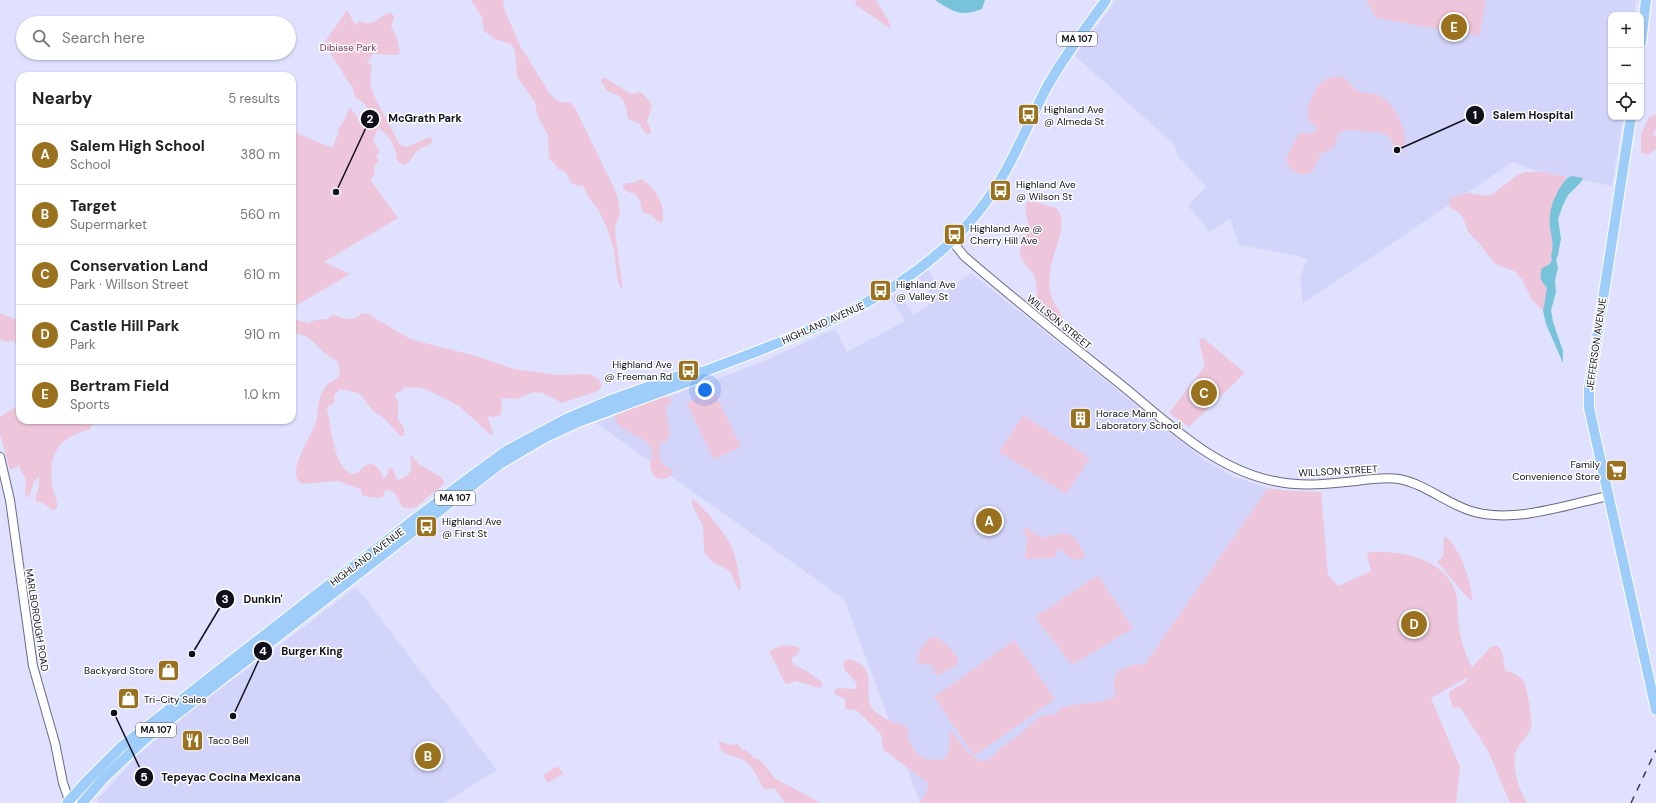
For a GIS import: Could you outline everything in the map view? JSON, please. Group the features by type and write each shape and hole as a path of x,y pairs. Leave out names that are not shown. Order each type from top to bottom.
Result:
{"main road":[{"name":"HIGHLAND AVENUE","path":"82,803 135,748 156,730 500,464 560,430 612,408 695,379 703,372 807,332 861,306 897,285 931,259 952,241 971,221 991,194 1007,168 1054,74 1106,0"},
{"path":"1644,18 1646,0"},
{"name":"JEFFERSON AVENUE","path":"1630,120 1589,388 1589,408 1656,710"},
{"name":"HIGHLAND AVENUE","path":"71,802 101,767 138,734 457,487 506,451 552,426 586,410 693,371 703,372"},
{"path":"92,792 93,803"}],"street":[{"name":"WILLSON STREET","path":"952,241 964,256 974,265 1176,430 1213,457 1248,474 1276,482 1296,484 1386,479 1400,480 1420,486 1470,511 1492,514 1531,513 1608,496"},
{"name":"MARLBOROUGH ROAD","path":"0,457 10,500 34,666 55,743 63,783 71,802"}],"shaded area":[{"path":"935,0 985,0 982,9 962,13 947,8"},
{"path":"1116,0 1366,0 1376,18 1478,35 1486,0 1636,0 1634,12 1608,12 1608,120 1623,120 1612,186 1537,171 1513,162 1303,303 1300,278 1307,259 1294,255 1239,245 1230,218 1210,232 1188,206 1206,187 1178,156 1174,144 1075,56"},
{"path":"1572,176 1583,178 1582,181 1568,195 1558,219 1561,239 1556,260 1558,268 1555,280 1556,292 1551,310 1553,322 1563,351 1563,363 1546,324 1543,311 1547,288 1542,281 1541,274 1542,268 1550,264 1552,259 1550,217 1552,206 1561,186"},
{"path":"928,270 945,292 971,273 1203,459 1232,476 1268,488 1116,706 938,803 920,803 844,599 596,423 758,364 835,329 847,352 905,321 890,297 897,292 914,315 936,300 918,278"},
{"path":"356,587 497,770 444,803 99,803 98,799 137,756 195,707"}],"green space":[{"path":"471,0 503,0 504,8 519,44 550,94 557,101 571,103 575,108 618,199 620,213 615,231 623,291 618,283 614,250 607,228 599,211 582,185 578,186 571,183 566,172 559,170 549,159 548,135 537,115 535,102 517,77 515,51 511,44 495,39 484,31 482,17"},
{"path":"855,0 876,0 888,20 891,29 856,5"},
{"path":"1366,0 1486,0 1479,36 1376,18"},
{"name":"Dibiase Park","path":"347,10 356,26 359,21 369,23 383,15 392,13 394,17 391,26 397,38 400,54 373,54 367,63 372,66 370,81 372,92 400,145 406,147 430,137 433,141 419,149 408,163 403,165 397,161 392,142 384,132 378,128 373,141 380,152 376,156 379,161 374,166 375,172 371,181 398,218 324,262 350,274 296,306 296,133 332,148 339,132 338,129 350,107 365,129 369,125 369,112 367,108 363,102 355,97 352,85 351,86 324,43"},
{"path":"1338,76 1346,79 1358,91 1379,95 1387,101 1401,122 1404,130 1405,145 1402,151 1399,151 1395,148 1390,138 1385,134 1367,131 1344,131 1339,133 1334,147 1321,154 1315,167 1310,173 1301,175 1291,169 1286,158 1299,133 1312,133 1317,130 1310,121 1308,115 1308,109 1315,90 1328,78"},
{"path":"603,78 632,94 640,92 647,98 652,105 647,122 651,130 650,134 645,133 638,123 628,119 623,100 619,96 605,90 605,86 601,83"},
{"path":"1656,114 1656,129 1653,134 1656,137 1656,149 1648,155 1641,153 1641,134 1649,117"},
{"path":"1526,172 1542,172 1567,177 1563,185 1550,227 1553,238 1552,259 1550,264 1542,268 1543,283 1547,288 1543,311 1532,300 1523,281 1516,272 1495,264 1479,243 1468,232 1463,217 1457,211 1450,208 1449,204 1450,198 1469,193 1485,196 1493,194 1517,175"},
{"path":"641,179 651,187 661,203 663,209 663,221 661,223 651,215 643,213 637,196 634,193 630,193 623,189 623,184 636,182"},
{"path":"1027,202 1034,202 1056,208 1060,214 1062,222 1061,230 1051,265 1049,283 1053,301 1063,319 1062,326 1046,314 1043,309 1038,300 1034,277 1023,262 1020,253 1028,229 1025,209"},
{"path":"0,313 16,319 16,345 14,340 6,342 0,339"},
{"path":"362,313 368,314 413,340 476,356 514,369 558,375 589,374 599,379 602,386 598,391 562,403 543,393 534,392 517,399 503,398 501,400 502,408 500,416 487,416 493,433 491,435 459,406 428,390 405,387 395,395 398,401 398,419 404,428 404,436 400,436 385,419 373,411 359,393 341,389 334,395 335,403 328,406 327,409 338,457 342,466 348,472 355,474 366,465 373,464 378,468 383,478 386,477 389,468 393,469 397,480 409,474 411,468 411,455 420,465 441,477 444,481 443,485 416,507 410,509 402,507 396,495 390,490 385,490 383,497 378,498 363,496 360,489 338,481 302,484 297,479 297,464 314,428 320,397 326,386 340,375 338,361 331,358 305,336 296,334 296,320 309,323 315,320 328,319 333,315 346,319 356,318"},
{"path":"1202,337 1245,373 1189,427 1169,413 1205,366 1199,341"},
{"path":"712,390 714,391 740,445 740,447 715,459 713,458 687,404 688,402"},
{"path":"665,396 670,397 672,401 666,407 670,436 666,441 661,443 659,456 664,465 673,472 668,477 660,479 657,478 651,471 650,465 652,452 649,445 644,440 622,428 615,420 615,414"},
{"path":"16,407 16,424 94,424 91,426 91,429 69,438 61,444 56,451 51,470 57,504 57,508 54,510 50,509 42,502 36,502 39,483 38,477 27,498 25,493 26,481 20,465 10,470 0,434 0,417"},
{"path":"1023,415 1090,458 1066,494 999,452"},
{"path":"1268,488 1290,491 1321,492 1328,575 1338,586 1371,571 1367,557 1369,552 1396,553 1410,556 1435,566 1445,574 1453,585 1457,598 1459,623 1464,650 1472,667 1492,646 1498,646 1501,650 1506,671 1514,673 1524,682 1528,697 1531,727 1516,752 1515,769 1517,781 1527,803 1510,803 1488,751 1460,707 1453,708 1449,695 1450,691 1466,682 1468,677 1431,698 1460,767 1456,803 919,803 927,791 928,783 885,751 880,733 856,710 845,709 845,699 835,694 834,691 837,688 855,689 857,687 854,680 844,668 844,664 845,660 857,662 864,666 867,672 869,678 869,697 873,709 884,718 906,726 908,737 915,751 921,757 929,760 940,760 946,757 949,751 950,729 967,752 978,760 984,761 989,759 1041,716 1056,714 1060,708 1099,702 1115,697 1114,681 1117,671 1133,665 1145,664"},
{"path":"692,499 703,508 715,522 733,549 741,585 740,590 738,589 730,571 711,561 704,552 703,527 692,504"},
{"path":"1027,527 1042,538 1064,533 1073,536 1085,556 1076,560 1070,558 1059,549 1056,552 1056,557 1054,558 1025,559 1027,538 1023,532"},
{"path":"1445,537 1448,538 1462,560 1468,576 1473,602 1463,593 1438,563 1444,553 1443,543"},
{"path":"1098,575 1133,628 1072,665 1035,617"},
{"path":"932,637 936,637 947,644 958,658 956,666 944,671 941,675 935,674 932,665 917,663 921,648"},
{"path":"1014,640 1055,699 974,756 934,697"},
{"path":"783,645 800,648 799,653 792,658 792,662 794,665 807,671 823,683 820,688 796,681 788,684 785,683 769,651"},
{"path":"719,741 729,745 738,744 741,749 746,750 754,758 760,760 776,779 821,803 785,803 773,788 764,789 754,771 746,762 725,753 720,746"},
{"path":"558,766 563,774 547,783 543,775"}],"railway":[{"path":"1631,803 1656,750"}],"place":[{"name":"Bertram Field","path":"1454,27"},
{"name":"Highland Ave @ Almeda St","path":"1029,115"},
{"name":"Salem Hospital","path":"1397,150"},
{"name":"Highland Ave @ Wilson St","path":"1000,190"},
{"name":"McGrath Park","path":"336,192"},
{"name":"Highland Ave @ Cherry Hill Ave","path":"954,234"},
{"name":"Highland Ave @ Valley St","path":"881,290"},
{"name":"Highland Ave @ Freeman Rd","path":"688,370"},
{"name":"Conservation Land","path":"1204,393"},
{"name":"Horace Mann Laboratory School","path":"1080,419"},
{"name":"Family Convenience Store","path":"1616,470"},
{"name":"Salem High School","path":"989,521"},
{"name":"Highland Ave @ First St","path":"427,527"},
{"name":"Castle Hill Park","path":"1414,624"},
{"name":"Dunkin'","path":"192,654"},
{"name":"Backyard Store","path":"169,670"},
{"name":"Tri-City Sales","path":"129,699"},
{"name":"Tepeyac Cocina Mexicana","path":"114,713"},
{"name":"Burger King","path":"233,716"},
{"name":"Taco Bell","path":"192,740"},
{"name":"Target","path":"428,756"}]}
